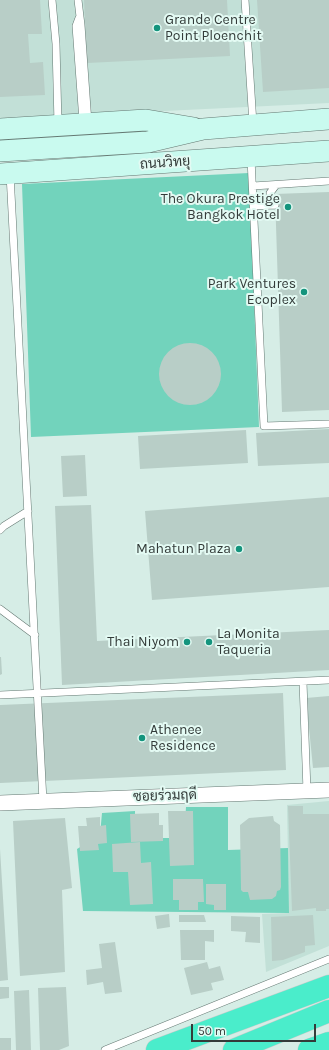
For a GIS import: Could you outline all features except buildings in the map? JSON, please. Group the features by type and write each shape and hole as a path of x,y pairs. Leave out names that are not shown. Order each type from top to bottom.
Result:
{"highway":[{"path":"157,1050 329,986"},
{"path":"234,1050 329,1011"},
{"path":"309,1050 329,1043"}],"main road":[{"name":"ถนนวิทยุ","path":"0,151 148,142 202,129 329,118"},
{"name":"ถนนวิทยุ","path":"0,129 146,120 202,129"},
{"name":"ถนนวิทยุ","path":"5,173 329,151"}],"street":[{"name":"ซอยร่วมฤดี","path":"0,803 329,790"}],"lane":[{"path":"52,0 56,44 58,125"},
{"path":"78,0 79,18 76,26 85,123"},
{"path":"244,0 253,125"},
{"path":"251,157 264,426 329,424"},
{"path":"5,173 28,511 43,801"},
{"path":"253,186 329,181"},
{"path":"254,206 275,205 271,199 270,192 276,185"},
{"path":"0,530 28,511"},
{"path":"0,609 35,635"},
{"path":"0,695 329,680"},
{"path":"303,682 307,791"},
{"path":"105,1050 329,959"}],"shaded area":[{"path":"0,0 329,0 329,103 0,119"},
{"path":"329,801 329,946 266,972 262,914 289,913 287,805"}],"green space":[{"path":"249,173 259,427 31,437 22,184"},
{"path":"186,807 228,807 228,850 288,848 289,913 83,911 77,849 100,835 102,813 135,811 135,838 184,838"}],"place":[{"name":"Grande Centre Point Ploenchit","path":"157,28"},
{"name":"The Okura Prestige Bangkok Hotel","path":"288,207"},
{"name":"Park Ventures Ecoplex","path":"304,292"},
{"name":"Mahatun Plaza","path":"239,549"},
{"name":"Thai Niyom","path":"187,642"},
{"name":"La Monita Taqueria","path":"209,642"},
{"name":"Athenee Residence","path":"142,738"}]}
